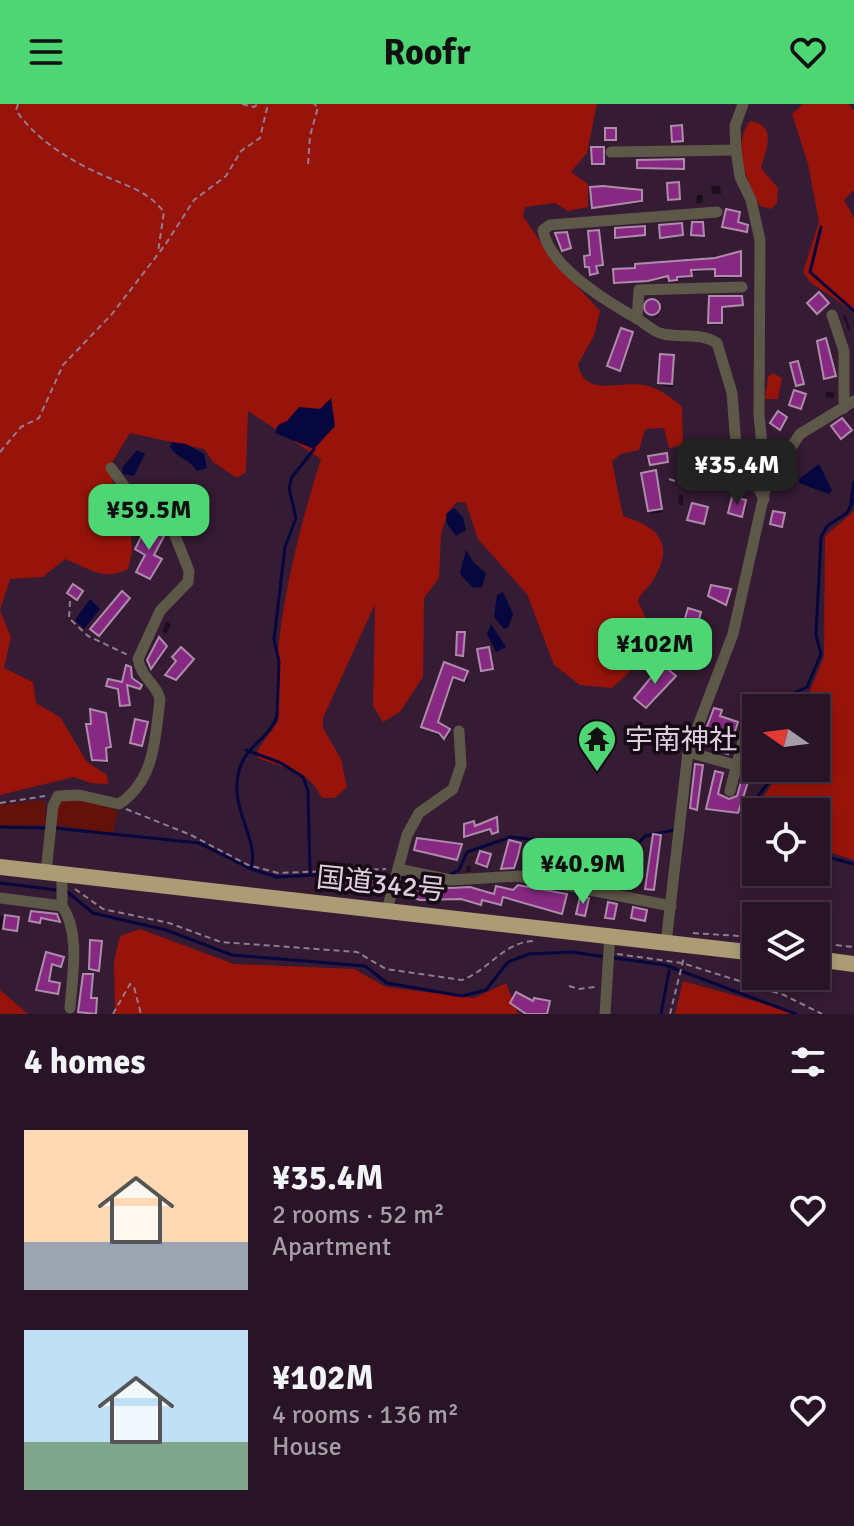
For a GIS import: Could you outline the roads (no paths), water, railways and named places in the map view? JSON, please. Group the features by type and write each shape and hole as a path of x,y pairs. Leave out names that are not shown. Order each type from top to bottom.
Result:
{"highway":[{"name":"国道342号","path":"0,867 610,934 666,943 689,939 742,950"},
{"path":"830,961 854,964"}],"street":[{"path":"666,943 688,752 733,634 764,499 759,415 760,240 751,200 740,177 736,150 735,126 743,104"},
{"path":"611,152 736,150"},
{"path":"717,212 627,216 545,227 544,236 574,275 637,319 663,334 707,337 717,343 732,393 736,445 761,487"},
{"path":"637,319 639,290 742,287"},
{"path":"761,487 800,434 849,404 844,351 832,315"},
{"path":"70,1008 73,940 56,874 53,806 58,796 79,795 119,804 143,783 150,765 160,699 158,690 145,679 138,659 160,611 188,582 189,571 174,533 135,501 111,468"},
{"path":"387,910 407,835 419,813 453,789 461,765 459,731"},
{"path":"730,791 742,745"},
{"path":"688,752 742,766"},
{"path":"398,869 451,880 519,876 671,906"},
{"path":"0,898 62,906"},
{"path":"605,1014 610,934"}],"waterway":[{"path":"821,227 810,272 854,311"},
{"path":"251,869 252,849 239,807 237,784 248,752 267,733 277,716 279,661 274,640 285,547 296,518 289,488 292,477 314,449"},
{"path":"851,502 854,482"},
{"path":"792,694 807,687 821,654 816,635 821,537 827,526 847,513 854,500"},
{"path":"246,750 281,763 303,777 308,791 310,873"},
{"path":"756,798 769,782"},
{"path":"0,827 47,828"},
{"path":"54,828 199,843 251,869 277,877 352,873 437,881"},
{"path":"447,876 459,870 467,852 511,837 622,850 634,848 645,836 674,830"},
{"path":"830,858 854,864"},
{"path":"0,883 57,890"},
{"path":"65,890 93,913 166,930 232,955 365,966 387,983 462,996 486,990 508,962 529,954 571,952 665,965 796,1014"},
{"path":"661,1014 669,971"}],"place":[{"name":"宇南神社","path":"597,773"}]}
